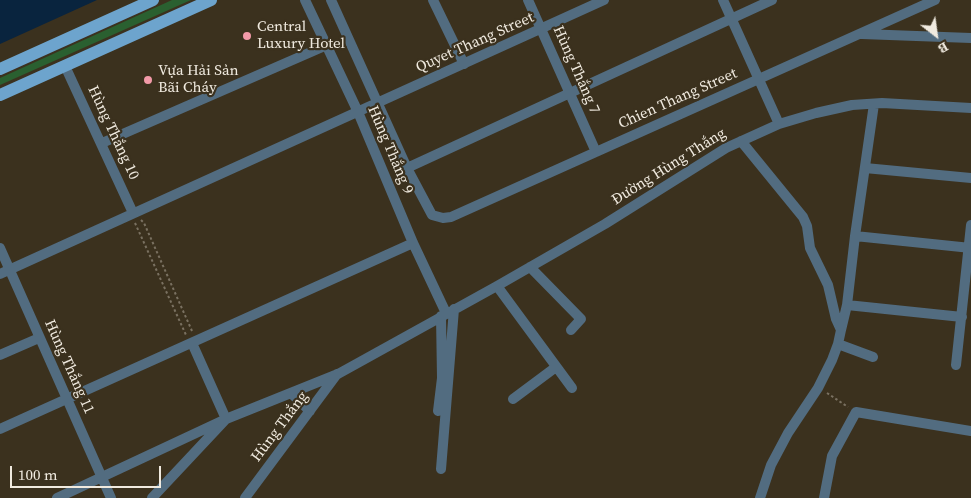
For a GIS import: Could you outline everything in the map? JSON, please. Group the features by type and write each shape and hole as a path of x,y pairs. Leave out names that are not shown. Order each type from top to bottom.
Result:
{"main road":[{"path":"0,69 153,0"},
{"path":"0,95 212,0"}],"street":[{"name":"Hùng Thắng 9","path":"305,0 358,112 413,243 447,313"},
{"path":"331,0 407,168 772,0"},
{"path":"433,0 464,64"},
{"name":"Hùng Thắng 7","path":"528,0 596,152"},
{"name":"Quyet Thang Street","path":"5,271 604,0"},
{"path":"723,0 779,124"},
{"name":"Chien Thang Street","path":"407,168 432,215 443,218 451,217 936,0"},
{"path":"860,34 971,38"},
{"path":"102,143 327,45"},
{"name":"Hùng Thắng 10","path":"65,66 133,213"},
{"path":"760,498 771,466 788,433 818,388 838,344 848,305 855,236 874,104"},
{"path":"741,141 779,124 816,112 852,105 874,104 971,108"},
{"name":"Đường Hùng Thắng","path":"57,498 226,419 338,374 605,224 726,148 741,141 803,217 807,226 809,245 828,285 836,320 841,330"},
{"path":"865,168 971,178"},
{"path":"956,365 971,225"},
{"path":"855,236 969,248"},
{"path":"0,429 413,243"},
{"name":"Hùng Thắng 11","path":"0,248 5,271 39,338 110,498"},
{"path":"530,267 581,319 571,330"},
{"path":"497,286 572,388"},
{"path":"848,305 962,317"},
{"path":"438,411 447,313"},
{"path":"441,468 447,313"},
{"path":"0,355 39,338"},
{"path":"152,498 226,419 192,343"},
{"path":"838,344 873,357"},
{"path":"513,399 556,367"},
{"name":"Hùng Thắng","path":"245,498 338,374"},
{"path":"291,393 310,411"},
{"path":"824,498 832,456 856,412 971,431"}],"path":[{"path":"133,213 136,227 183,332 192,343"},
{"path":"133,213 144,223 192,328 192,343"},
{"path":"818,388 856,412"}],"green space":[{"path":"172,0 191,0 0,85 0,78"}],"water":[{"path":"0,0 97,0 0,44"}],"place":[{"name":"Central Luxury Hotel","path":"247,36"},
{"name":"Vựa Hải Sản Bãi Cháy","path":"148,80"}]}
